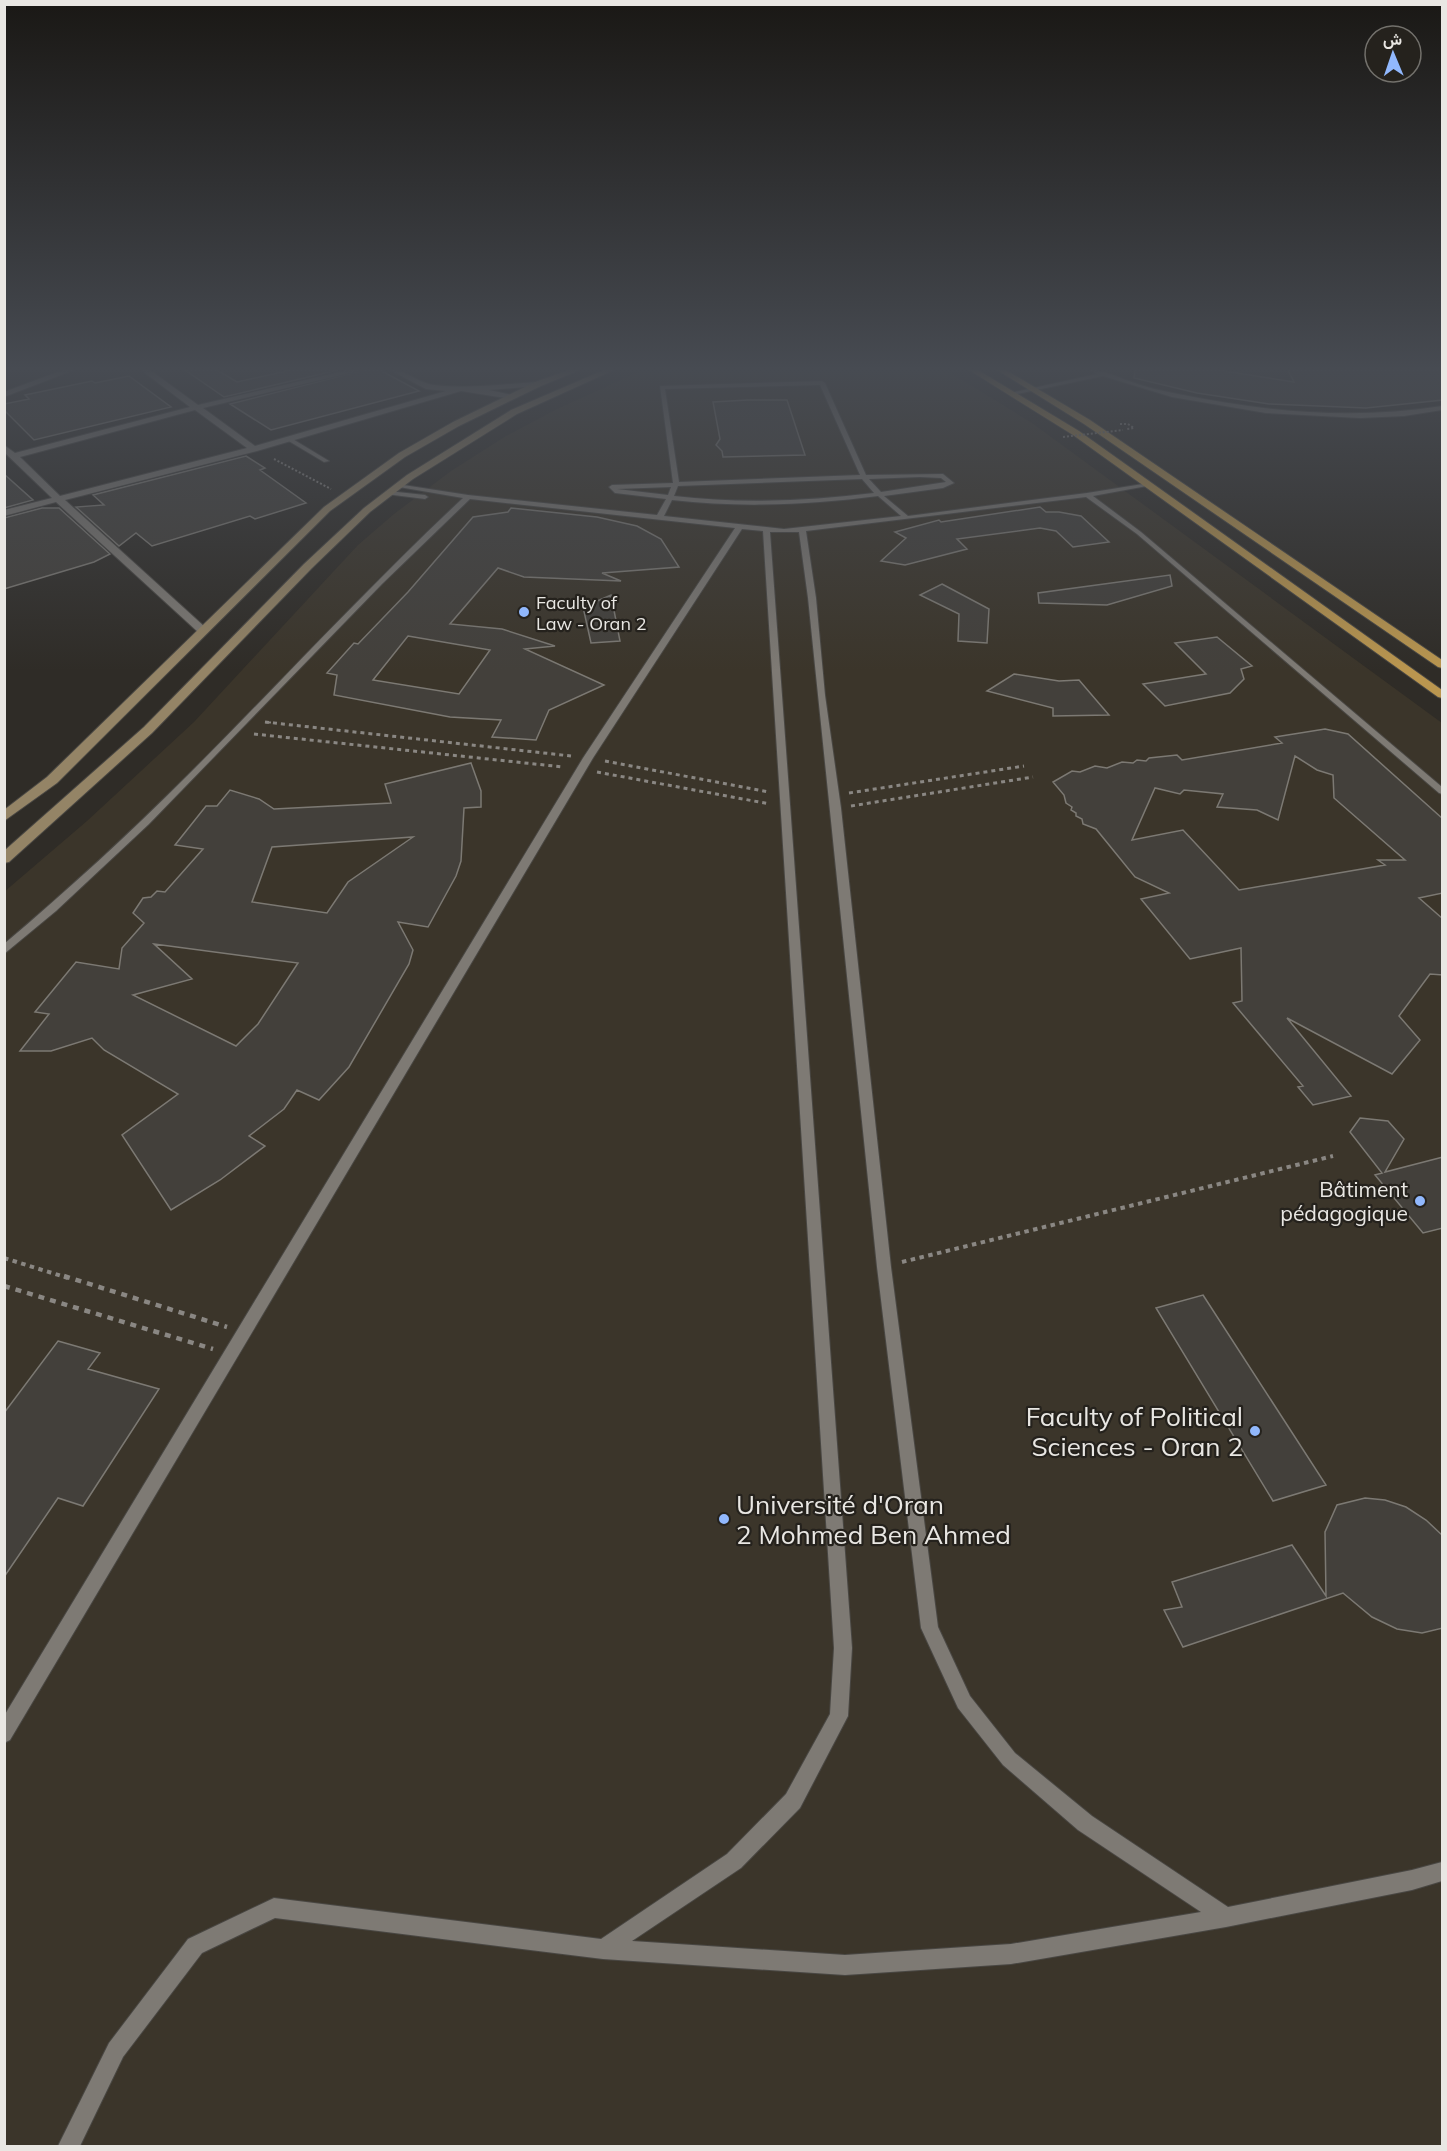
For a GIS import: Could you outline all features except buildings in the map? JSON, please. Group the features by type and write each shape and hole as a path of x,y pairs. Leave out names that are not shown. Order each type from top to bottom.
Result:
{"highway":[{"path":"1129,470 1443,695"},
{"path":"1155,470 1443,665"}],"main road":[{"path":"4,817 52,780 327,509 381,470"},
{"path":"4,859 148,730 308,566 367,510 421,470"}],"street":[{"path":"28,470 202,630"},
{"path":"4,513 168,470"}],"lane":[{"path":"659,518 671,497 675,484 673,470"},
{"path":"861,470 879,494 907,518"},
{"path":"943,476 951,483 879,494 788,502 732,503 615,491 612,487 675,484 864,477 943,476"},
{"path":"399,485 468,497 766,530 802,530 1087,495 1148,484"},
{"path":"1087,495 1118,496 1157,491"},
{"path":"388,494 448,499 468,497"},
{"path":"1087,495 1138,533 1443,791"},
{"path":"4,950 80,884 248,720 369,593 468,497"},
{"path":"4,1734 585,763 739,527"},
{"path":"603,1949 734,1861 793,1801 838,1716 843,1648 766,530"},
{"path":"802,530 835,802 884,1267 930,1628 963,1702 1009,1759 1085,1823 1226,1917"},
{"path":"69,2146 116,2050 195,1946 274,1908 603,1949 846,1965 1011,1954 1226,1917 1443,1872"}],"path":[{"path":"295,470 345,496"},
{"path":"248,720 585,763 785,801"},
{"path":"235,732 585,763 785,801"},
{"path":"835,802 1024,766"},
{"path":"835,802 1033,777"},
{"path":"884,1267 1333,1156"},
{"path":"4,1258 245,1332"},
{"path":"4,1287 231,1355"}],"shaded area":[{"name":"Université d'Oran 2 Mohmed Ben Ahmed","path":"1097,470 1442,723 1442,2146 5,2146 4,892 87,821 194,722 358,545 394,514 451,471"}],"place":[{"name":"Faculty of Law - Oran 2","path":"524,612"},
{"name":"Bâtiment pédagogique","path":"1420,1201"},
{"name":"Faculty of Political Sciences - Oran 2","path":"1255,1431"},
{"name":"Université d'Oran 2 Mohmed Ben Ahmed","path":"724,1519"}]}
